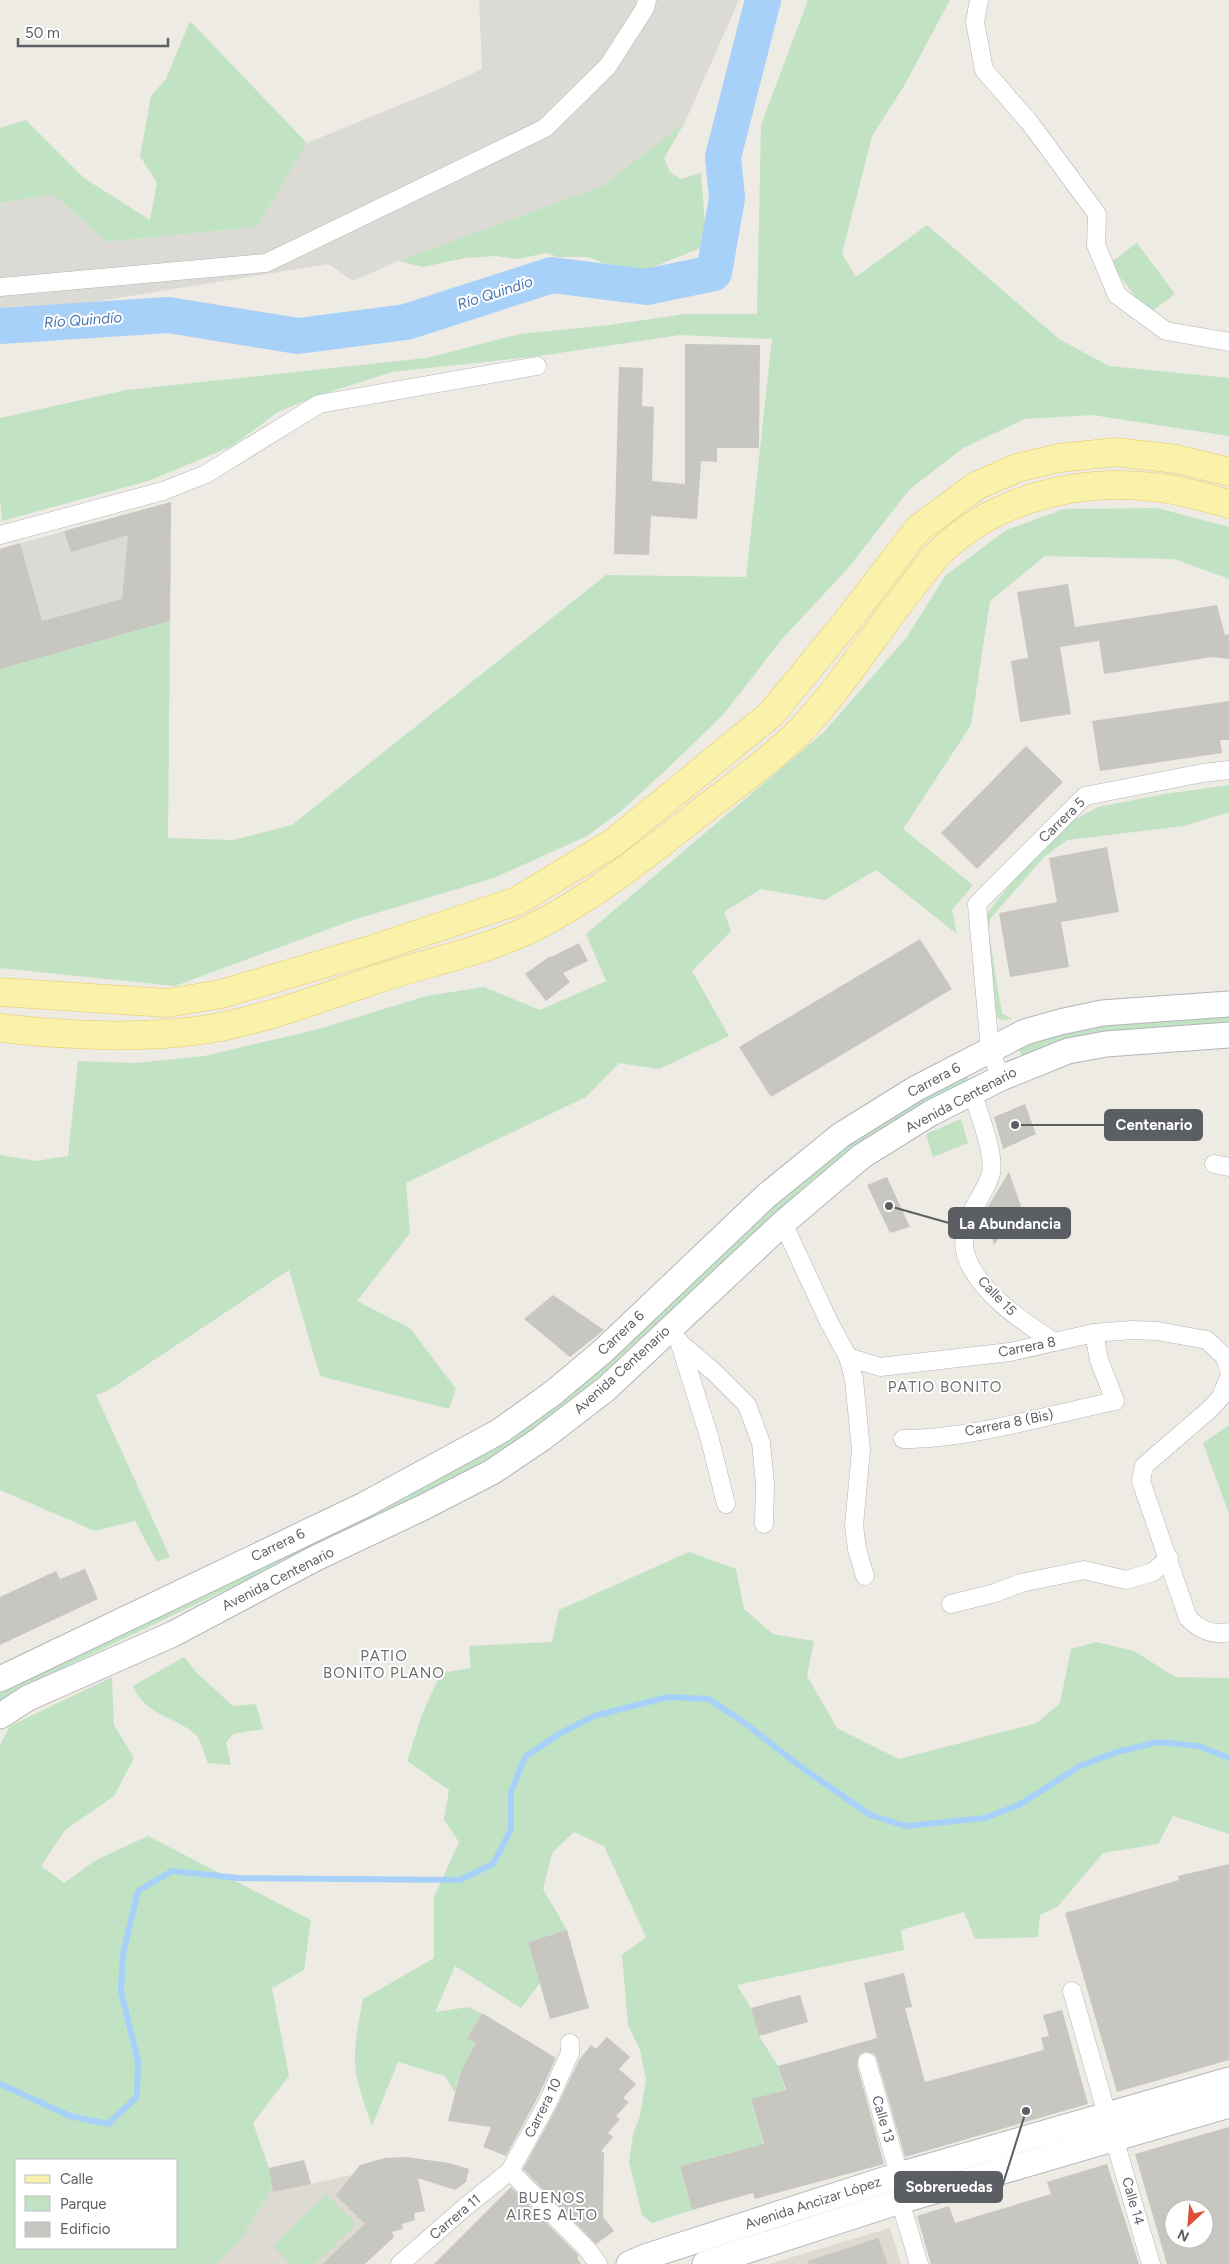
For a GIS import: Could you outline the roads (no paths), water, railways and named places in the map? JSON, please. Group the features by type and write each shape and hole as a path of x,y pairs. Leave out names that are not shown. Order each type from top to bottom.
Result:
{"main road":[{"path":"0,992 167,1003 221,994 367,951 517,900 613,843 771,714 845,624 918,529 976,486 1017,468 1059,458 1116,452 1176,459 1229,472"},
{"path":"0,1028 35,1032 119,1034 170,1033 217,1028 308,1004 384,977 471,951 529,929 579,902 620,875 766,761 796,735 856,663 942,550 991,515 1028,499 1072,488 1118,485 1155,487 1229,504"},
{"name":"Carrera 6","path":"0,1679 364,1505 500,1431 553,1392 603,1351 766,1196 841,1135 915,1089 1025,1032 1060,1022 1102,1013 1229,1004"},
{"name":"Avenida Centenario","path":"0,1716 28,1698 173,1634 308,1562 422,1508 492,1472 541,1439 674,1336 783,1224 862,1156 931,1113 972,1091 1068,1051 1106,1044 1229,1035"},
{"name":"Avenida Ancizar López","path":"704,2264 900,2202 1111,2126 1229,2080"},
{"name":"Avenida Ancizar López","path":"629,2264 899,2175 1111,2126 1229,2105"}],"street":[{"path":"0,286 266,263 545,128 608,66 645,8 647,0"},
{"path":"979,0 975,22 984,70 1030,123 1097,214 1096,246 1117,295 1166,331 1229,342"},
{"path":"0,535 163,491 206,474 319,404 537,366"},
{"name":"Carrera 5","path":"990,1050 977,904 1085,796 1203,773 1229,770"},
{"path":"990,1050 1001,1078"},
{"name":"Calle 15","path":"972,1091 989,1151 991,1171 968,1219 964,1239 966,1254 974,1272 988,1290 1019,1318 1054,1342"},
{"path":"783,1224 829,1322 848,1357 854,1380 861,1450 854,1526 857,1549 865,1576"},
{"name":"Carrera 8","path":"848,1357 880,1367 1010,1352 1094,1333 1132,1330 1157,1331 1207,1340 1225,1357 1229,1370"},
{"name":"Carrera 8 (Bis)","path":"903,1439 923,1439 964,1433 1115,1402 1099,1360 1094,1333"},
{"path":"674,1336 709,1436 726,1504"},
{"path":"674,1336 747,1405 761,1443 765,1484 764,1524"},
{"path":"1229,1377 1221,1396 1210,1408 1144,1466 1141,1481 1188,1618 1199,1629 1224,1634 1229,1632"},
{"path":"951,1604 994,1593 1021,1583 1084,1570 1126,1580 1153,1572 1169,1558"},
{"name":"Calle 14","path":"1072,1991 1152,2264"},
{"name":"Carrera 10","path":"510,2171 548,2102 570,2052 570,2043"},
{"name":"Calle 13","path":"867,2062 899,2175"},
{"path":"510,2171 588,2250 598,2264"},
{"name":"Carrera 11","path":"400,2264 510,2171"},
{"path":"900,2202 919,2264"}],"waterway":[{"name":"Río Quindío","path":"0,326 168,315 298,336 406,322 552,275 646,287 714,273 727,198 723,157 763,0"},
{"path":"0,2084 70,2116 108,2124 137,2097 138,2062 121,1991 123,1954 138,1891 172,1871 238,1878 460,1880 493,1864 511,1829 511,1792 525,1757 559,1734 594,1716 668,1697 709,1699 870,1815 906,1826 985,1818 1019,1805 1080,1766 1117,1752 1158,1742 1198,1746 1229,1758"}],"place":[{"name":"Centenario","path":"1015,1125"},
{"name":"La Abundancia","path":"889,1206"},
{"name":"Sobreruedas","path":"1026,2111"}],"district":[{"name":"PATIO BONITO","path":"945,1387"},
{"name":"PATIO BONITO PLANO","path":"384,1664"},
{"name":"BUENOS AIRES ALTO","path":"552,2206"}]}
